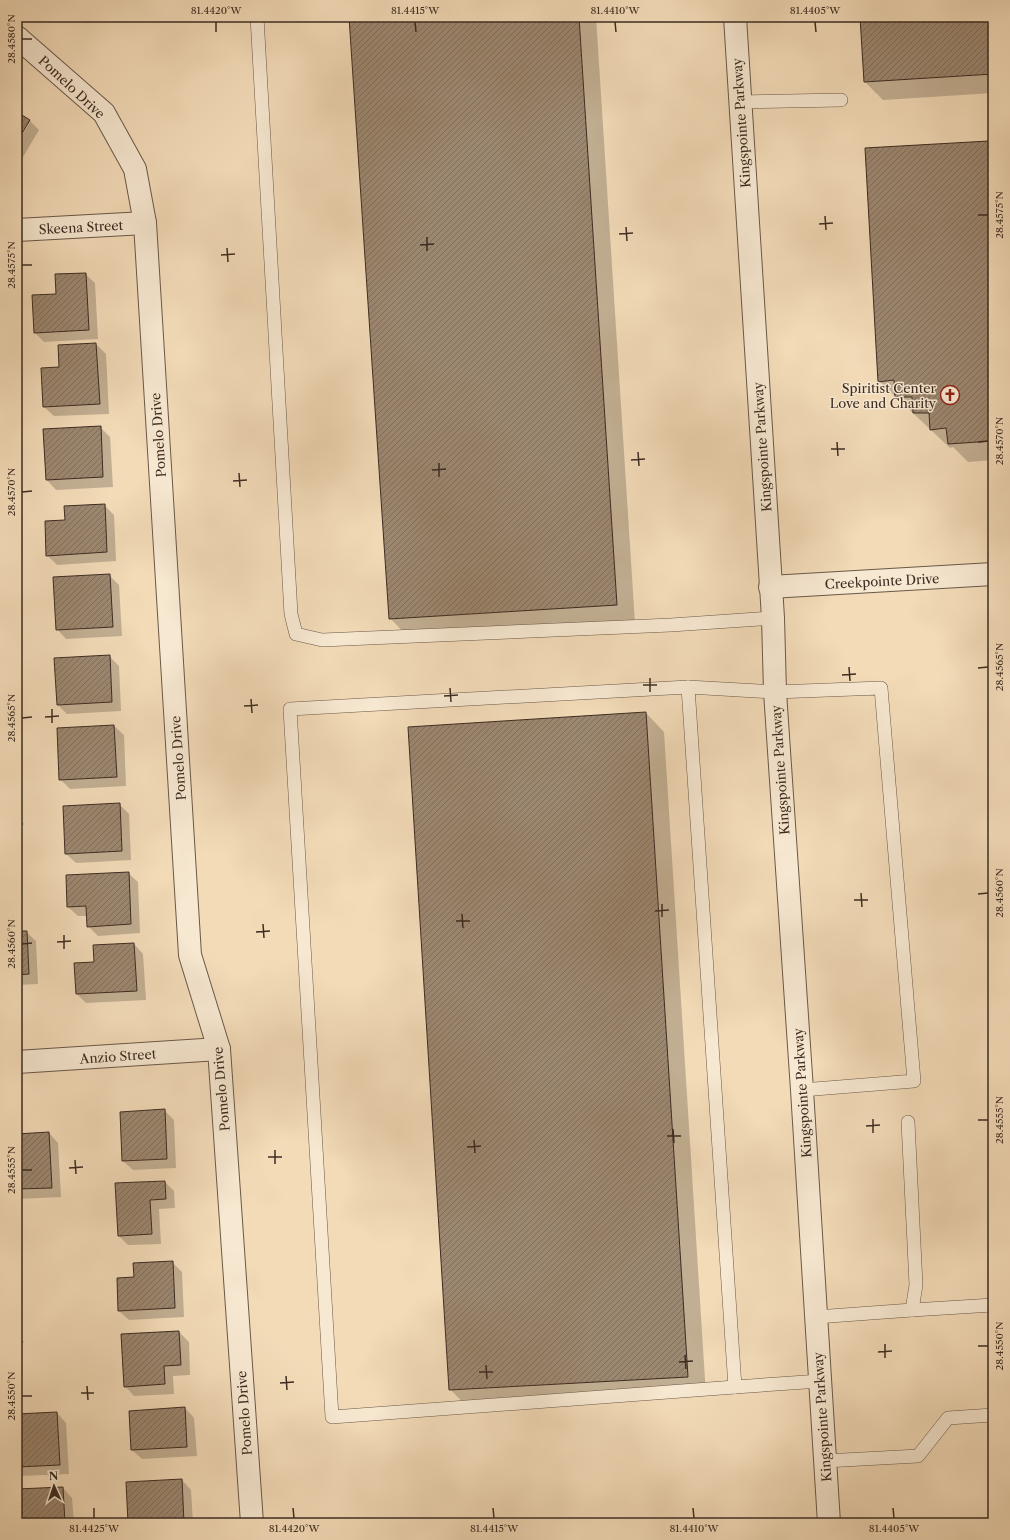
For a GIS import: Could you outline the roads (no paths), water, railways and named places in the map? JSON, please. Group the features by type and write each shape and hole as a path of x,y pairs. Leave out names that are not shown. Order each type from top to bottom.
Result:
{"street":[{"name":"Kingspointe Parkway","path":"735,17 772,618 775,692 829,1523"},
{"name":"Pomelo Drive","path":"17,37 104,113 135,169 145,223 190,955 219,1049 252,1523"},
{"name":"Skeena Street","path":"17,230 145,223"},
{"name":"Creekpointe Drive","path":"770,587 993,574"},
{"name":"Anzio Street","path":"17,1062 219,1049"}],"lane":[{"path":"257,17 291,614 296,634 322,640 671,625 772,618"},
{"path":"740,102 841,100"},
{"path":"688,688 735,1387"},
{"path":"802,1090 914,1081 880,688 775,692 688,688 290,709 332,1417 820,1381"},
{"path":"908,1122 916,1285 912,1310"},
{"path":"816,1317 993,1305"},
{"path":"825,1461 918,1456 948,1418 993,1415"}],"place":[{"name":"Spiritist Center Love and Charity","path":"950,395"}]}
